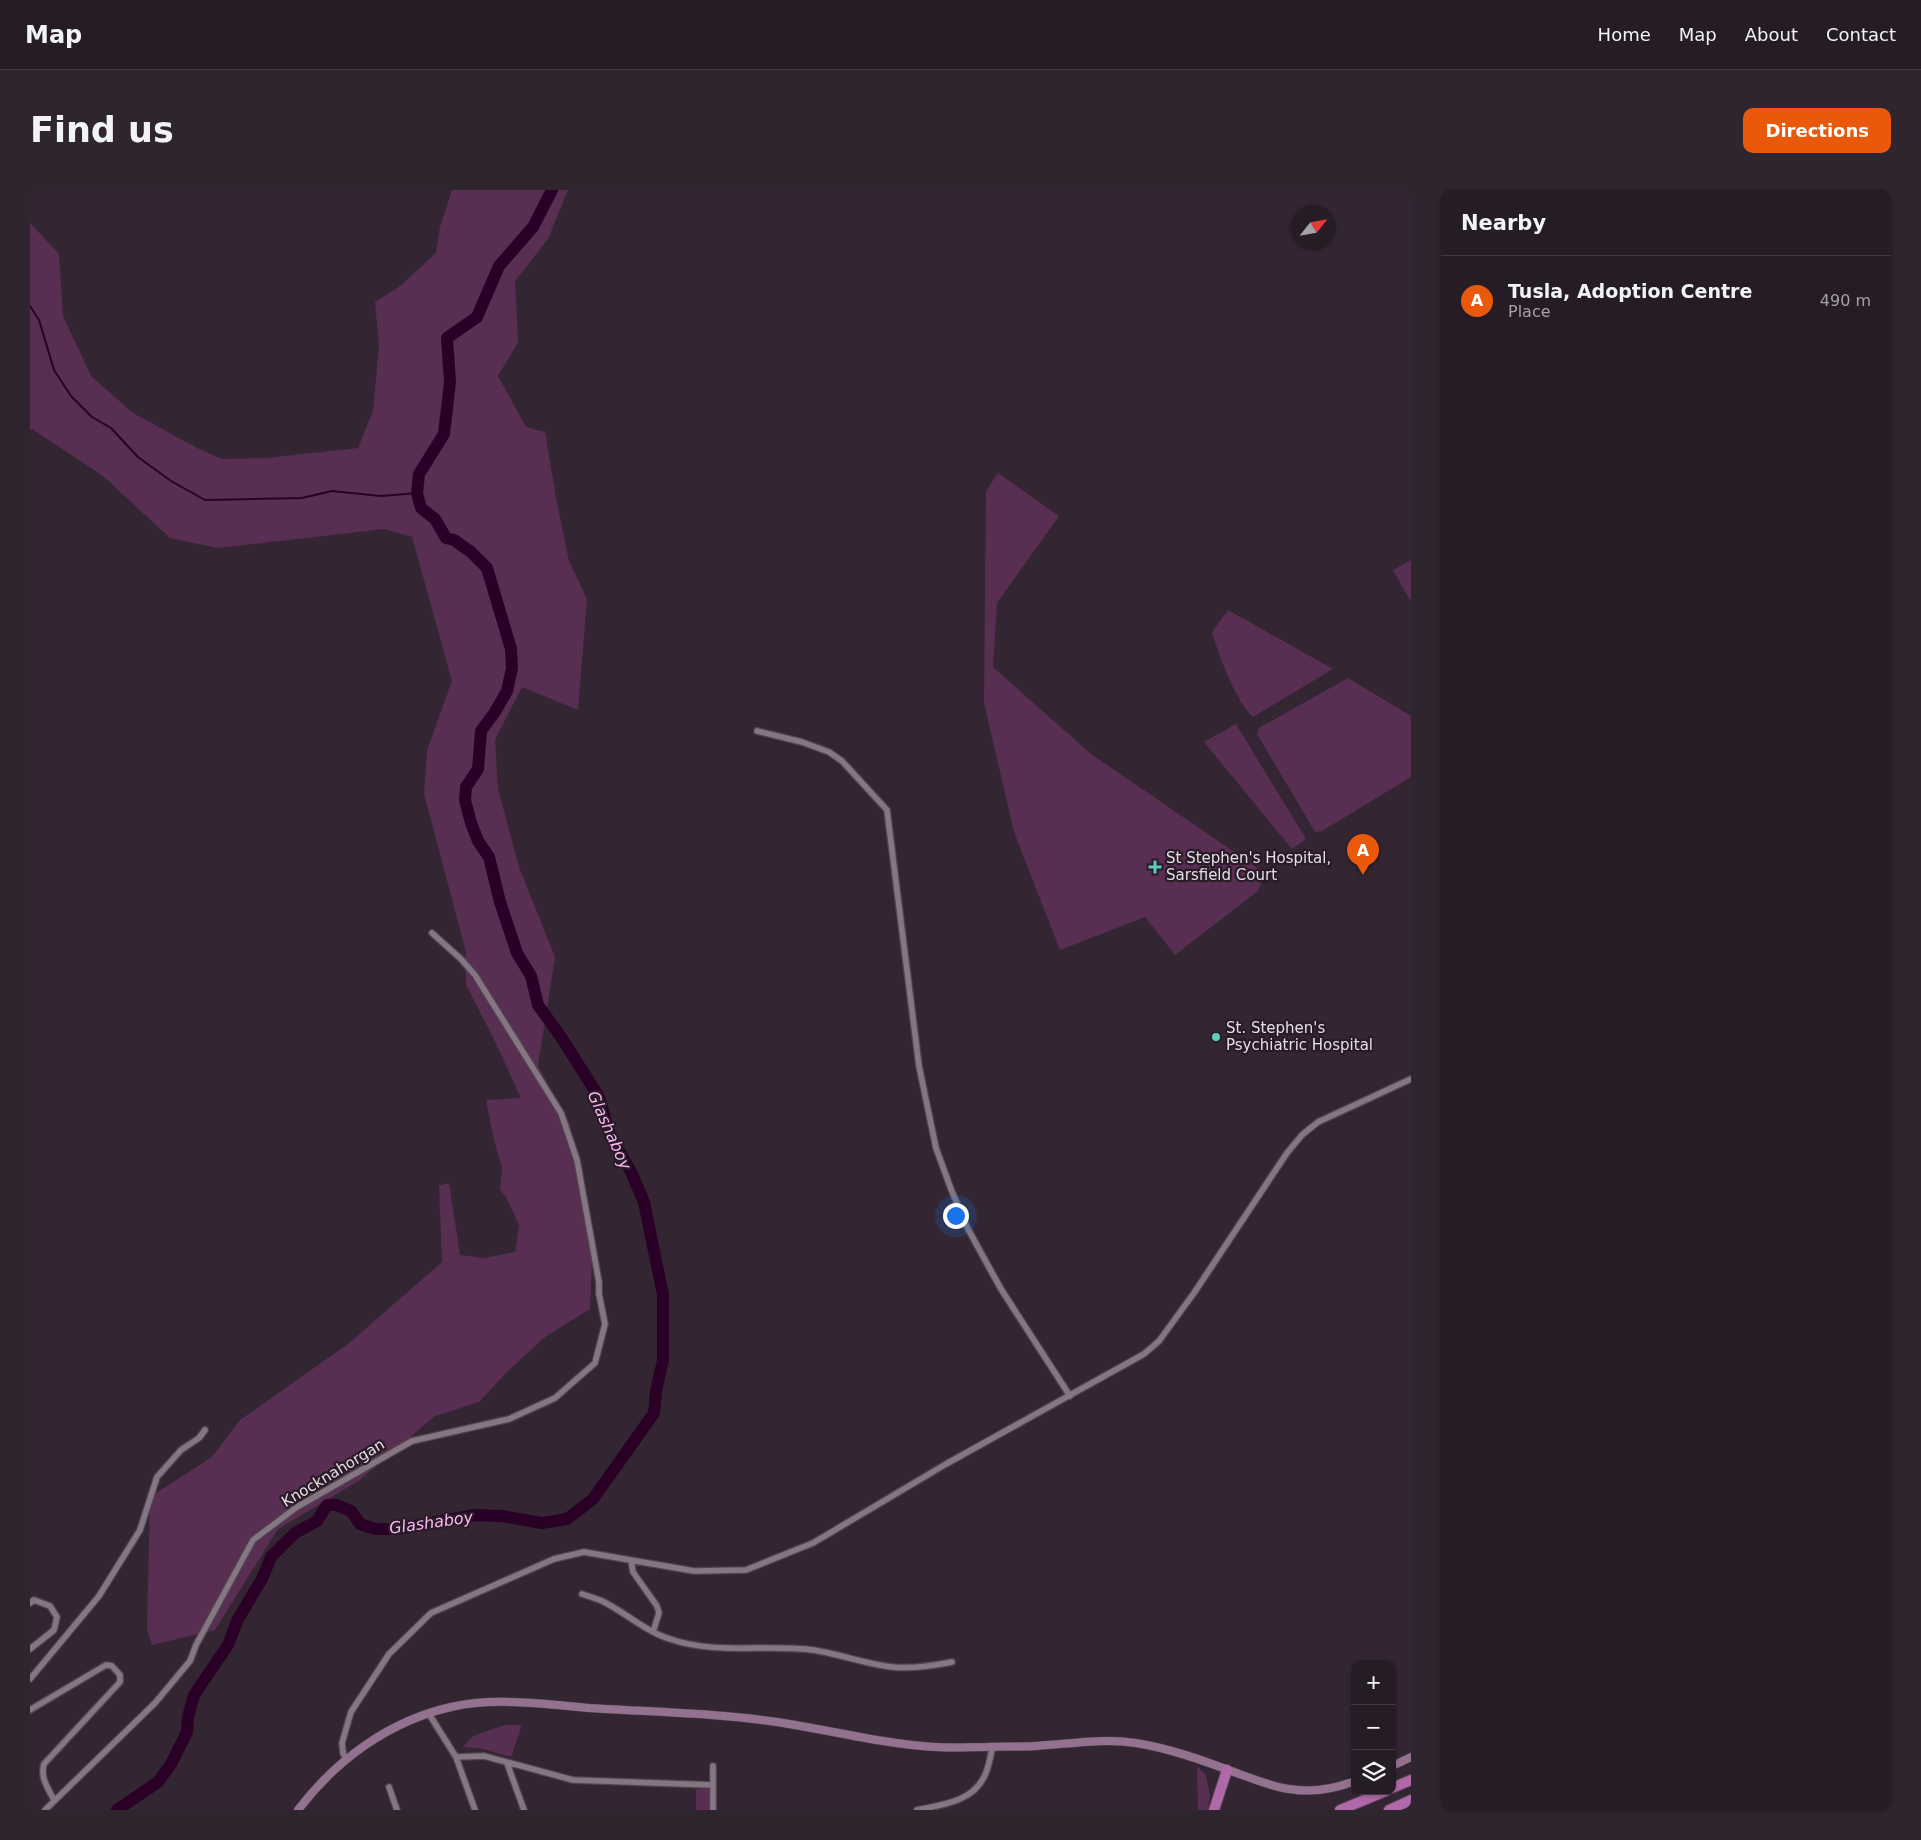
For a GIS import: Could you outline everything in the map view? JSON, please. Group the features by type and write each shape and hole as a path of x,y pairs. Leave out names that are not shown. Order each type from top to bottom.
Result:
{"highway":[{"path":"1214,1810 1228,1770"},
{"path":"1396,1786 1411,1780"},
{"path":"1340,1810 1376,1795"},
{"path":"1394,1808 1411,1800"}],"main road":[{"path":"298,1810 310,1793 346,1759 396,1726 453,1706 486,1702 542,1704 769,1722 843,1735 936,1747 1033,1746 1123,1741 1172,1750 1270,1784 1304,1791 1331,1789 1351,1782"},
{"path":"1396,1764 1411,1757"}],"street":[{"path":"757,731 802,742 829,752 842,761 887,810 919,1066 936,1148 968,1228 1001,1289 1070,1396"},
{"name":"Knocknahorgan","path":"45,1810 154,1703 190,1660 196,1645 253,1540 297,1506 412,1442 509,1419 555,1398 595,1363 605,1324 577,1160 561,1113 475,975 461,959 432,933"},
{"path":"346,1759 342,1743 351,1712 388,1654 431,1613 554,1559 584,1552 694,1571 746,1570 813,1543 938,1469 1144,1354 1159,1341 1287,1153 1302,1135 1318,1122 1411,1078"},
{"path":"30,1679 99,1596 140,1530 158,1477 181,1450 199,1438 205,1430"},
{"path":"631,1560 633,1572 657,1606 659,1613 653,1632"},
{"path":"582,1594 601,1600 653,1632 670,1639 697,1645 733,1649 785,1648 814,1650 891,1666 923,1667 952,1662"},
{"path":"30,1603 34,1600 50,1606 57,1617 54,1630 30,1649"},
{"path":"30,1710 106,1666 112,1666 120,1675 120,1682 44,1764 42,1772 44,1781 54,1800"},
{"path":"428,1714 456,1757 475,1810"},
{"path":"916,1810 944,1804 974,1792 985,1776 993,1746"},
{"path":"456,1757 484,1756 573,1780 713,1785"},
{"path":"506,1763 524,1810"},
{"path":"713,1766 713,1810"},
{"path":"389,1787 397,1810"}],"shaded area":[{"path":"452,190 568,190 548,239 515,281 518,342 498,376 526,427 545,432 569,561 587,599 578,710 522,687 495,740 498,789 519,867 555,957 538,1066 570,1124 581,1171 592,1258 590,1309 545,1337 508,1371 479,1402 435,1416 360,1480 278,1529 215,1630 152,1645 147,1629 150,1497 212,1457 240,1420 348,1344 442,1262 439,1186 449,1183 460,1255 485,1258 515,1252 519,1225 507,1199 500,1189 502,1168 486,1100 521,1098 466,985 466,952 424,794 427,750 452,681 412,537 384,529 218,548 170,538 103,476 32,429 30,430 30,223 59,254 63,316 91,376 133,413 197,448 222,459 266,458 358,448 373,411 379,346 375,302 399,287 436,253 440,227"},
{"path":"998,473 1059,516 997,603 993,667 1091,754 1265,873 1258,891 1175,955 1145,917 1060,950 1014,832 984,703 986,491"},
{"path":"1411,560 1411,602 1393,570"},
{"path":"1228,610 1333,669 1253,717 1234,689 1223,665 1212,632"},
{"path":"1348,678 1411,716 1411,777 1322,831 1315,832 1257,734 1259,728"},
{"path":"1236,724 1306,839 1292,849 1204,742"},
{"path":"504,1725 522,1725 511,1757 484,1749 463,1747 473,1736"},
{"path":"1197,1766 1206,1775 1210,1796 1208,1810 1198,1810"},
{"path":"696,1789 711,1789 711,1810 696,1810"}],"waterway":[{"name":"Glashaboy","path":"117,1810 158,1782 171,1764 187,1732 188,1717 194,1695 228,1645 238,1619 262,1579 271,1557 295,1533 317,1521 327,1505 336,1505 351,1511 360,1524 375,1529 398,1529 475,1515 502,1516 542,1523 567,1519 593,1499 654,1413 656,1391 663,1360 663,1295 644,1202 631,1172 610,1135 599,1097 538,1005 531,976 517,953 500,902 489,857 478,841 465,800 466,787 478,769 481,731 507,691 512,668 511,649 487,568 471,552 454,540 446,538 435,519 421,508 417,493 419,474 444,434 450,382 447,338 477,317 499,266 533,227 552,190"},
{"path":"30,306 39,320 54,370 71,396 92,417 111,428 138,457 171,481 205,500 302,498 332,491 381,496 417,493"}],"place":[{"name":"St Stephen's Hospital, Sarsfield Court","path":"1155,867"},
{"name":"Tusla, Adoption Centre","path":"1363,875"},
{"name":"St. Stephen's Psychiatric Hospital","path":"1216,1037"}]}
